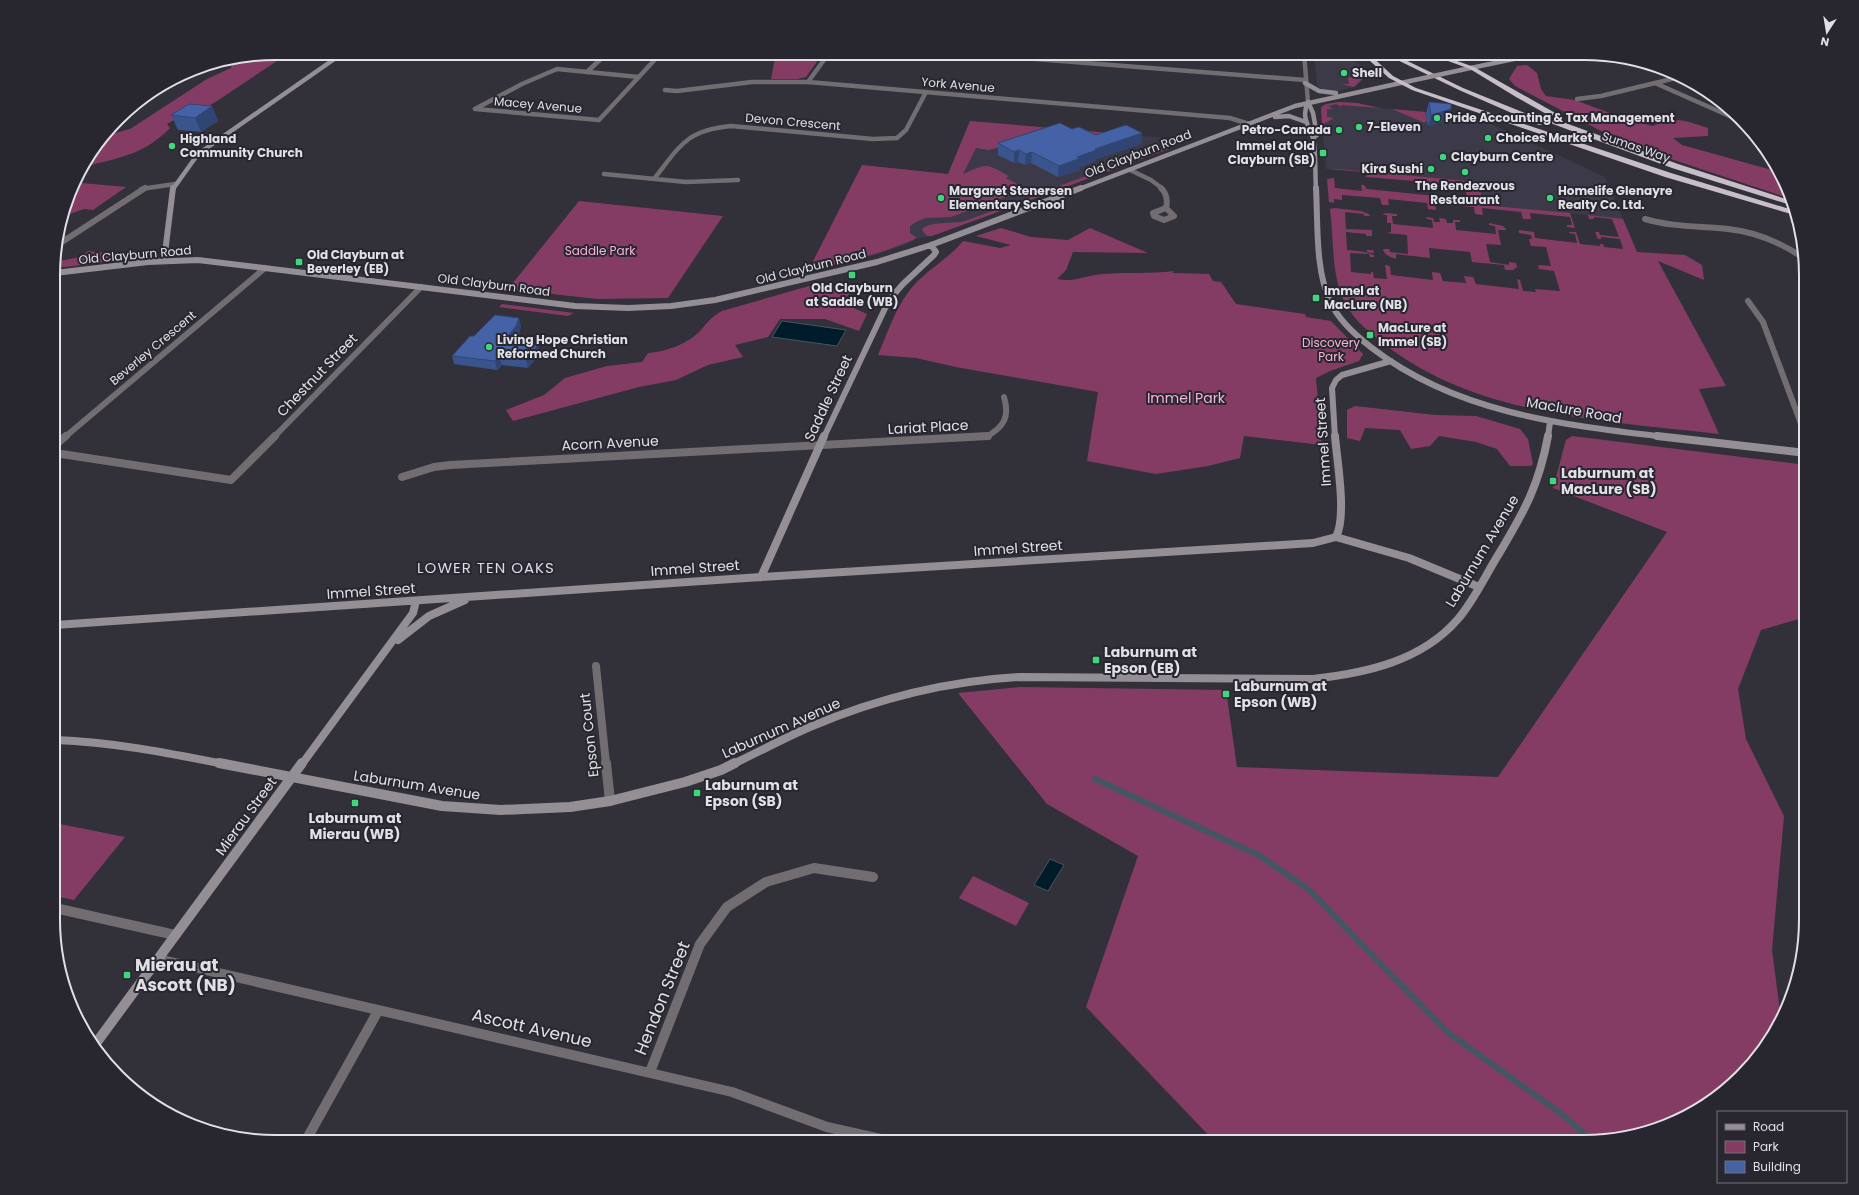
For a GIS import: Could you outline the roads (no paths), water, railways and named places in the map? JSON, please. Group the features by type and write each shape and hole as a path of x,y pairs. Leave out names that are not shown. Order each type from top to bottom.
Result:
{"highway":[{"path":"1372,60 1391,77 1414,89 1668,175 1790,212"},
{"name":"Sumas Way","path":"1401,60 1461,89 1575,136 1656,166 1789,208"},
{"name":"Sumas Way","path":"1413,60 1465,85 1581,133 1675,166 1784,201"},
{"path":"1449,60 1472,68 1518,96 1588,130 1637,150 1784,201"}],"street":[{"path":"164,261 172,188 198,154 333,60"},
{"path":"587,72 600,60"},
{"path":"587,72 639,77 655,60"},
{"path":"808,82 824,60"},
{"path":"1043,60 1305,82 1323,92 1355,92"},
{"path":"1304,60 1305,82 1308,102 1313,110 1317,126 1317,135 1313,138 1306,122 1304,109 1308,102"},
{"name":"Old Clayburn Road","path":"60,272 164,261 198,260 575,306 628,308 671,306 715,300 789,284 877,262 931,244 1308,102 1510,60"},
{"name":"Macey Avenue","path":"587,72 557,69 522,84 475,109 599,120 639,77"},
{"path":"1577,99 1601,96 1672,79"},
{"name":"York Avenue","path":"665,90 677,91 752,82 808,82 1230,118 1249,124"},
{"path":"1655,82 1728,115"},
{"name":"Devon Crescent","path":"654,179 690,135 712,127 731,126 874,139 897,138 906,130 926,92"},
{"path":"1260,120 1289,116 1306,122"},
{"name":"Maclure Road","path":"1313,138 1321,271 1328,298 1340,318 1378,352 1391,361 1415,375 1460,396 1550,422 1799,452"},
{"path":"1130,170 1162,187 1167,193 1168,198 1166,208"},
{"path":"604,174 699,182 738,180"},
{"path":"63,239 142,188 175,184"},
{"path":"1645,219 1680,228 1719,228 1745,232 1781,244 1798,255"},
{"name":"Saddle Street","path":"761,577 820,445 889,300 903,284 934,255 936,252 931,244"},
{"name":"Beverley Crescent","path":"60,441 265,268"},
{"name":"Chestnut Street","path":"60,454 231,480 421,287"},
{"path":"1748,301 1763,322 1799,418"},
{"name":"Immel Street","path":"60,625 177,618 761,577 1313,543 1336,537 1340,529 1341,514 1332,388 1336,380 1342,376 1391,361"},
{"name":"Lariat Place","path":"820,445 986,437 1000,430 1006,420 1008,409 1004,396"},
{"name":"Laburnum Avenue","path":"60,740 93,741 131,746 442,806 471,809 531,810 610,802 648,793 722,770 810,727 866,706 947,685 986,679 1019,677 1291,680 1324,678 1361,672 1403,658 1438,638 1457,620 1479,587 1526,507 1535,488 1550,422"},
{"name":"Acorn Avenue","path":"402,477 434,467 450,465 820,445"},
{"path":"1336,537 1409,558 1479,587"},
{"path":"381,658 414,624 450,605 476,597"},
{"name":"Mierau Street","path":"97,1041 381,658 413,613 416,601"},
{"name":"Epson Court","path":"596,666 610,802"},
{"name":"Hendon Street","path":"650,1072 700,944 727,907 766,882 814,868 873,877"},
{"path":"60,909 175,935"},
{"name":"Ascott Avenue","path":"158,959 732,1092 827,1126 865,1135"},
{"path":"309,1135 378,1011"}],"water":[{"path":"782,321 846,330 837,346 772,337"},
{"path":"1050,859 1064,865 1048,891 1034,885"}],"waterway":[{"path":"1095,779 1260,856 1308,889 1446,1031 1563,1115 1586,1135"}],"place":[{"name":"Shell","path":"1344,73"},
{"name":"Pride Accounting & Tax Management","path":"1437,118"},
{"name":"7-Eleven","path":"1359,127"},
{"name":"Petro-Canada","path":"1339,130"},
{"name":"Choices Market","path":"1488,138"},
{"name":"Highland Community Church","path":"172,146"},
{"name":"Immel at Old Clayburn (SB)","path":"1323,153"},
{"name":"Clayburn Centre","path":"1443,157"},
{"name":"Kira Sushi","path":"1431,169"},
{"name":"The Rendezvous Restaurant","path":"1465,172"},
{"name":"Margaret Stenersen Elementary School","path":"941,198"},
{"name":"Homelife Glenayre Realty Co. Ltd.","path":"1550,198"},
{"name":"Old Clayburn at Beverley (EB)","path":"299,262"},
{"name":"Old Clayburn at Saddle (WB)","path":"852,275"},
{"name":"Immel at MacLure (NB)","path":"1316,298"},
{"name":"MacLure at Immel (SB)","path":"1370,335"},
{"name":"Living Hope Christian Reformed Church","path":"489,347"},
{"name":"Laburnum at MacLure (SB)","path":"1553,481"},
{"name":"Laburnum at Epson (EB)","path":"1096,660"},
{"name":"Laburnum at Epson (WB)","path":"1226,694"},
{"name":"Laburnum at Epson (SB)","path":"697,793"},
{"name":"Laburnum at Mierau (WB)","path":"355,803"},
{"name":"Mierau at Ascott (NB)","path":"127,975"}],"district":[{"name":"LOWER TEN OAKS","path":"486,568"}],"park label":[{"name":"Saddle Park","path":"600,251"},
{"name":"Discovery Park","path":"1331,350"},
{"name":"Immel Park","path":"1186,398"}]}
